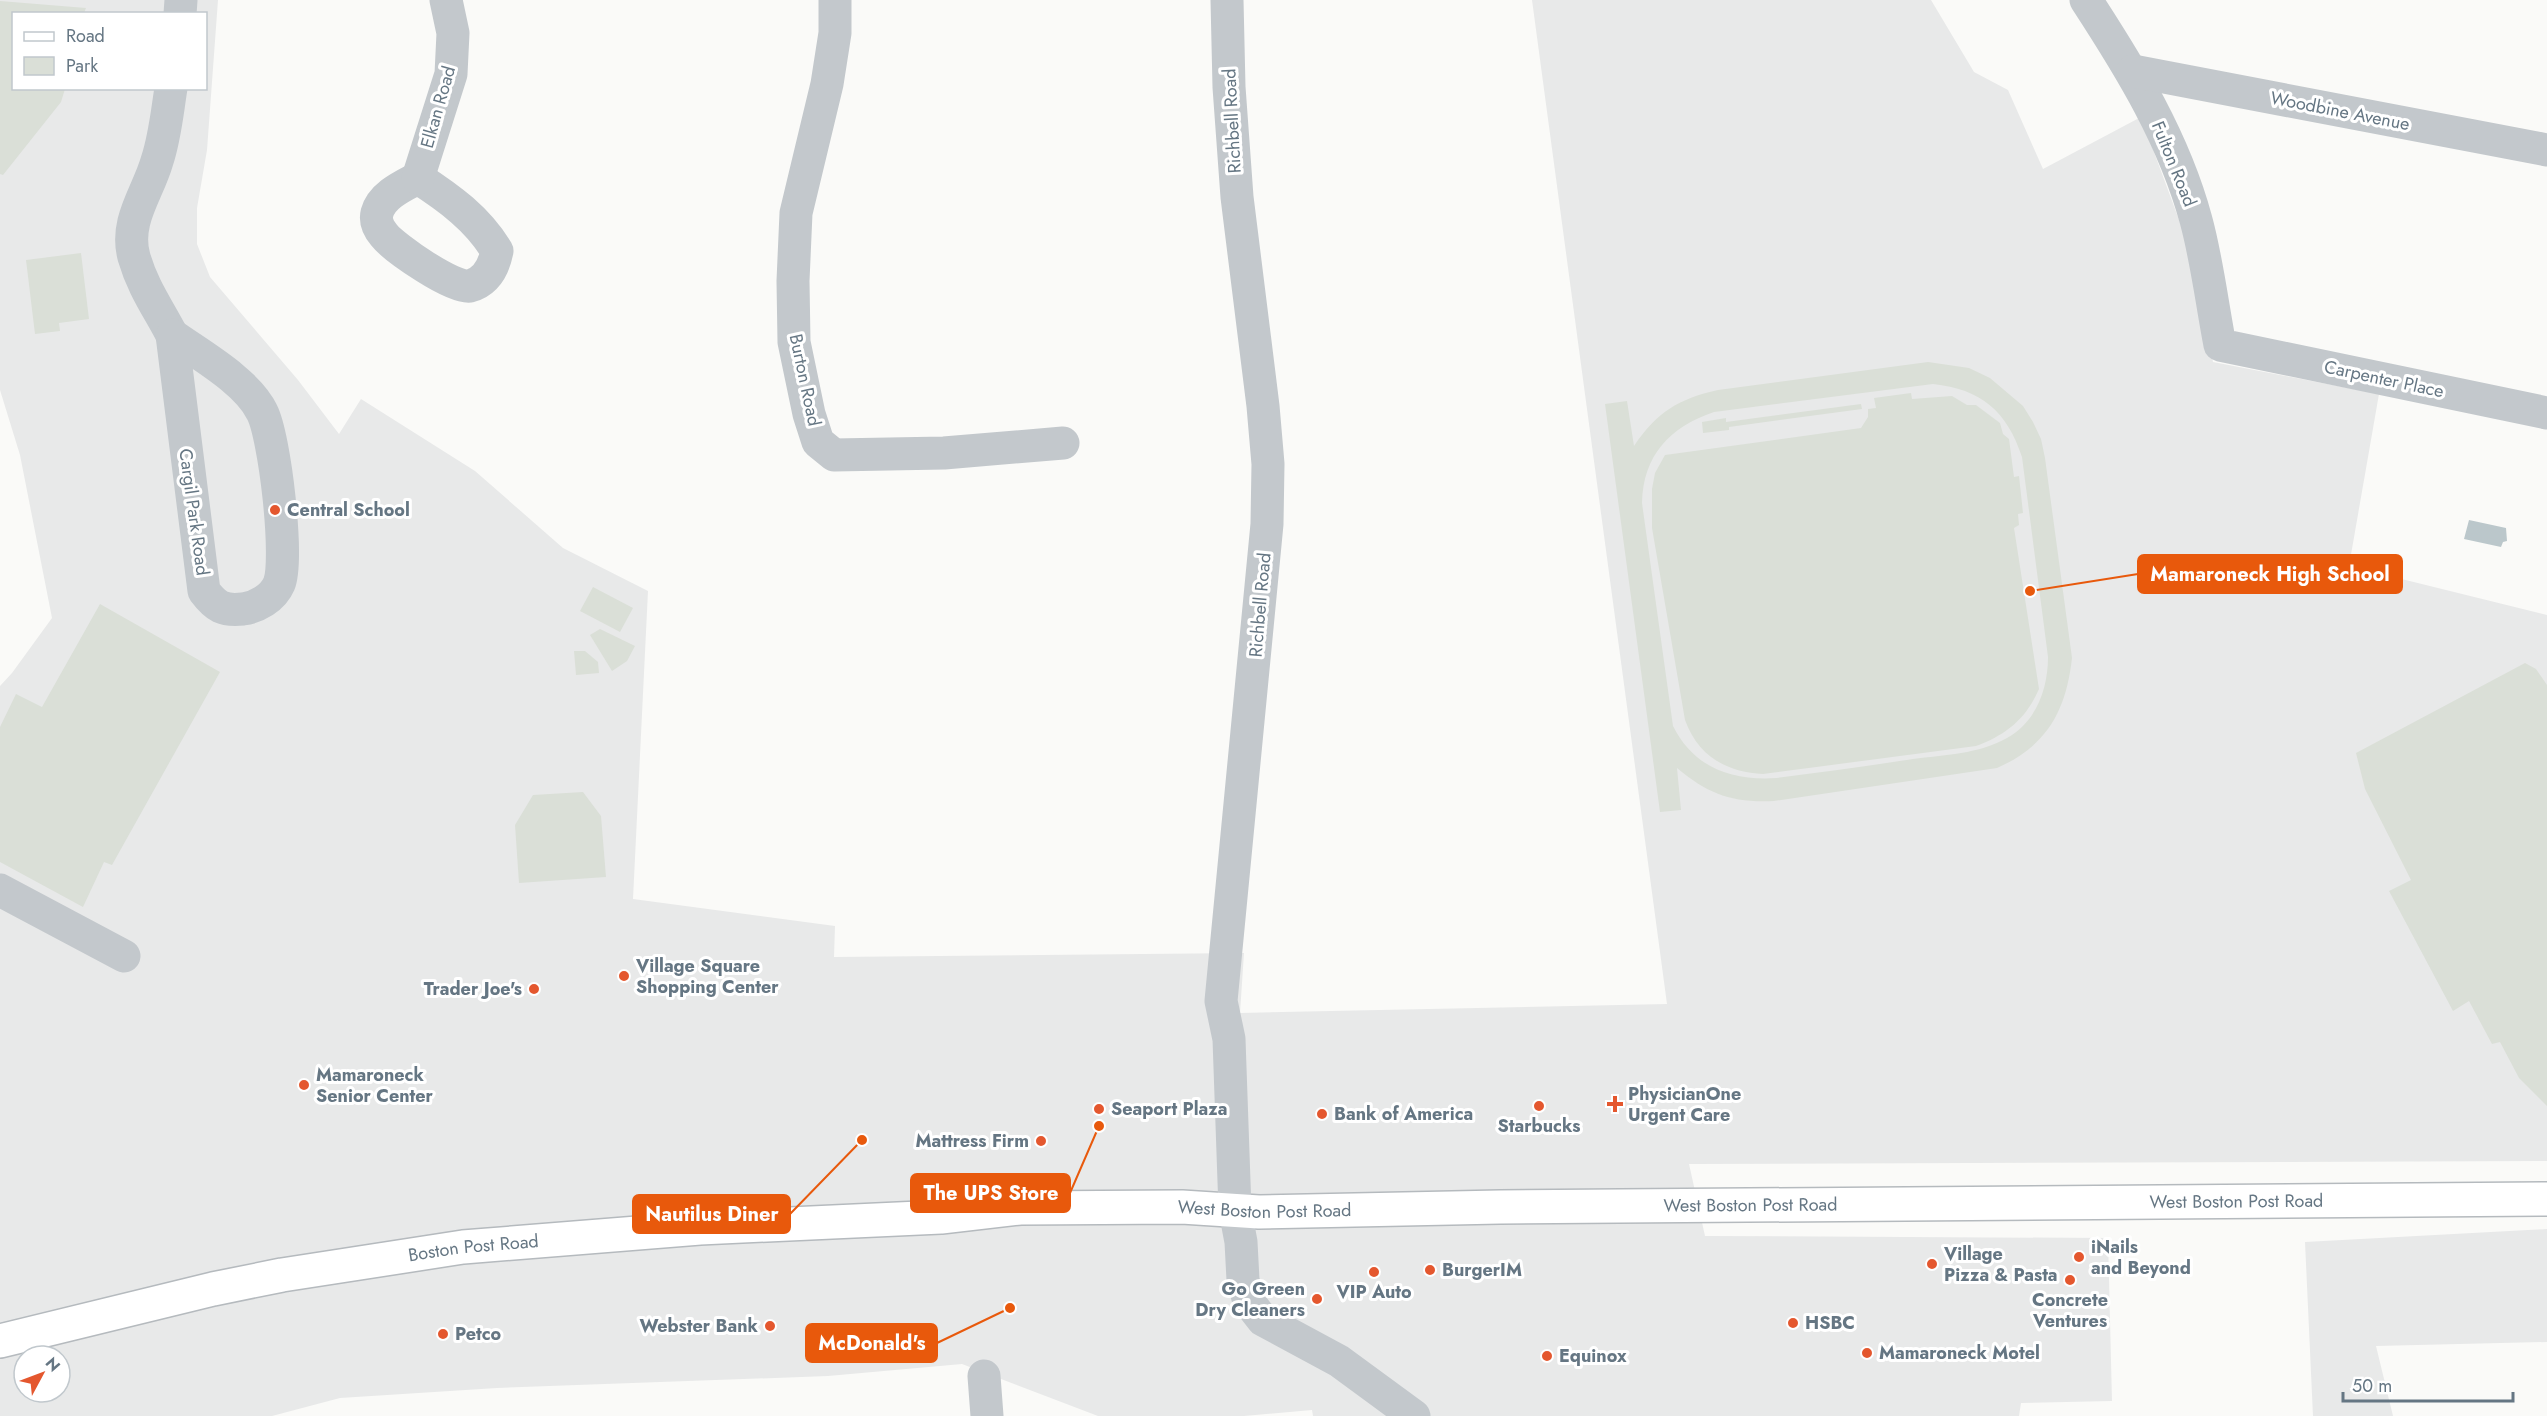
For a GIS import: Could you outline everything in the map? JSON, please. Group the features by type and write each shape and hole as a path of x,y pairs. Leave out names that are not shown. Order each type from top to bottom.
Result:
{"main road":[{"name":"West Boston Post Road","path":"955,1215 1020,1208 1182,1207 1259,1212 1512,1207 2547,1199"},
{"name":"Boston Post Road","path":"0,1341 213,1289 290,1274 463,1247 689,1229 955,1215"}],"street":[{"name":"Elkan Road","path":"418,178 451,74 453,33 446,0"},
{"name":"Burton Road","path":"836,0 835,33 827,84 796,213 793,281 794,342 809,414 818,442 834,455 944,453 1063,443"},
{"name":"Richbell Road","path":"1227,0 1229,87 1237,197 1268,464 1268,524 1221,1001 1229,1039 1235,1210 1241,1242 1243,1280 1249,1302 1263,1320 1339,1361 1414,1416"},
{"name":"Fulton Road","path":"2086,0 2133,71 2171,149 2196,220 2220,345"},
{"name":"Woodbine Avenue","path":"2133,71 2547,150"},
{"name":"Cargil Park Road","path":"171,90 157,164 143,193 131,234 134,255 152,303 172,335 243,387 262,411 270,435 276,464 283,567 279,586 264,602 246,609 225,610 204,591 172,335"},
{"name":"Carpenter Place","path":"2220,345 2547,413"},
{"path":"0,890 124,956"},
{"path":"984,1376 987,1416"}],"shaded area":[{"path":"0,0 218,0 207,150 197,208 197,244 210,277 298,380 339,434 361,399 475,471 563,548 648,591 633,899 835,926 834,957 1244,953 1240,1013 1667,1004 1532,0 1931,0 1974,72 2008,90 2043,169 2141,117 2185,236 2213,362 2379,394 2349,566 2547,615 2547,1161 1689,1164 1705,1236 2108,1238 2112,1401 2021,1403 2019,1416 1313,1416 1312,1410 1244,1416 1098,1416 962,1364 828,1376 497,1388 340,1398 272,1416 0,1416 0,686 52,618 20,455 0,390"},
{"path":"2469,520 2506,528 2507,541 2503,542 2501,547 2464,539"},
{"path":"2547,1229 2547,1342 2376,1346 2393,1416 2313,1416 2305,1242"}],"green space":[{"path":"0,1 86,8 84,12 12,12 12,90 65,90 61,102 3,175 0,174"},
{"path":"81,253 89,319 59,323 60,331 35,334 26,260"},
{"path":"1928,362 1969,368 1990,378 2023,406 2041,439 2045,458 2072,658 2065,694 2059,710 2041,738 2029,749 1997,768 1774,801 1745,800 1721,795 1699,784 1677,768 1681,810 1660,812 1605,404 1627,401 1634,446 1651,424 1670,409 1691,398 1718,390","holes":["1933,384 1965,391 1990,405 2009,427 2022,457 2048,657 2046,681 2033,714 2026,723 2007,738 1973,751 1949,755 1777,778 1730,774 1703,762 1692,752 1673,726 1642,503 1647,471 1654,457 1672,435 1698,418 1714,412"]},
{"path":"1911,393 1912,399 1952,396 1967,405 1976,405 2000,423 2003,434 2009,439 2014,477 2019,476 2023,513 2018,514 2019,525 2014,528 2039,689 2034,700 2014,725 1997,737 1976,746 1763,774 1725,766 1697,743 1685,720 1652,528 1652,489 1655,473 1665,455 1861,428 1868,417 1868,409 1876,408 1874,398"},
{"path":"1861,404 1862,409 1729,427 1729,430 1703,433 1702,422 1726,418 1726,422"},
{"path":"593,587 633,608 620,632 580,611"},
{"path":"100,604 220,672 112,865 104,862 83,907 0,862 0,727 16,694 42,707"},
{"path":"600,629 635,646 627,661 612,671 590,635"},
{"path":"574,651 585,651 598,662 599,673 576,675"},
{"path":"2525,663 2536,669 2547,685 2547,1106 2519,1078 2500,1042 2492,1044 2469,1001 2453,1011 2389,891 2411,880 2365,789 2356,753"},
{"path":"583,792 601,816 606,877 519,883 515,825 533,795"}],"place":[{"name":"Central School","path":"275,510"},
{"name":"Mamaroneck High School","path":"2030,591"},
{"name":"Village Square Shopping Center","path":"624,976"},
{"name":"Trader Joe's","path":"534,989"},
{"name":"Mamaroneck Senior Center","path":"304,1085"},
{"name":"PhysicianOne Urgent Care","path":"1615,1104"},
{"name":"Starbucks","path":"1539,1106"},
{"name":"Seaport Plaza","path":"1099,1109"},
{"name":"Bank of America","path":"1322,1114"},
{"name":"The UPS Store","path":"1099,1126"},
{"name":"Nautilus Diner","path":"862,1140"},
{"name":"Mattress Firm","path":"1041,1141"},
{"name":"iNails and Beyond","path":"2079,1257"},
{"name":"Village Pizza & Pasta","path":"1932,1264"},
{"name":"BurgerIM","path":"1430,1270"},
{"name":"VIP Auto","path":"1374,1272"},
{"name":"Concrete Ventures","path":"2070,1280"},
{"name":"Go Green Dry Cleaners","path":"1317,1299"},
{"name":"McDonald's","path":"1010,1308"},
{"name":"HSBC","path":"1793,1323"},
{"name":"Webster Bank","path":"770,1326"},
{"name":"Petco","path":"443,1334"},
{"name":"Mamaroneck Motel","path":"1867,1353"},
{"name":"Equinox","path":"1547,1356"}]}
